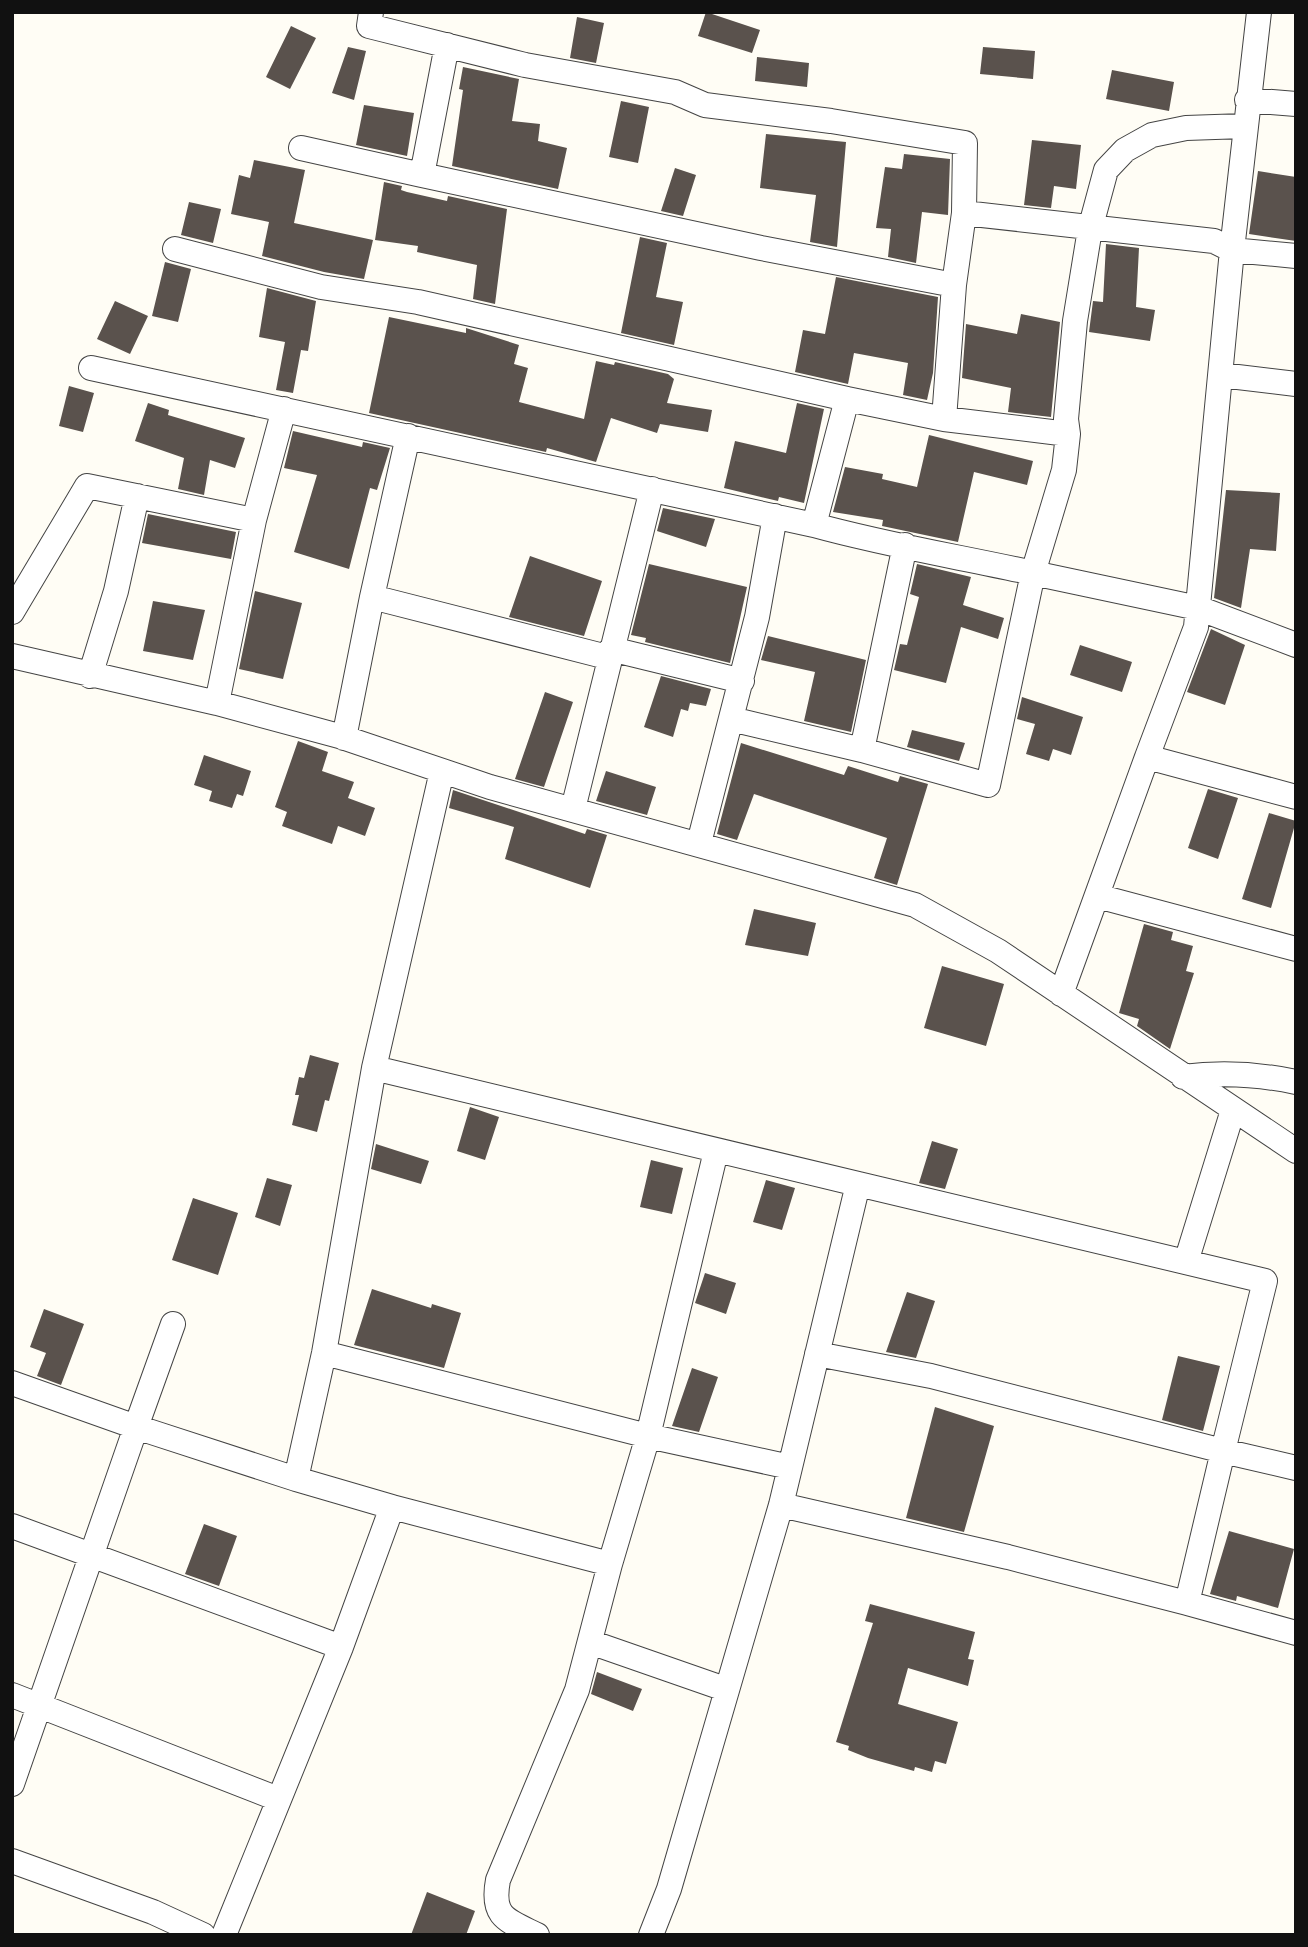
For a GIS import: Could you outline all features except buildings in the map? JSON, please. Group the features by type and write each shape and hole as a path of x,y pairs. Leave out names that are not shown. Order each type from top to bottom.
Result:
{"street":[{"path":"370,12 369,26 525,65 675,92 705,105 831,121 965,143 964,213 954,285 944,419"},
{"path":"1061,994 1196,627 1244,127 1259,12"},
{"path":"422,175 447,45"},
{"path":"1247,100 1296,104"},
{"path":"731,719 862,750 885,759 988,785 1033,573 1064,470 1075,321 1090,229 1105,170 1125,150 1152,135 1175,130 1244,127"},
{"path":"301,148 761,248 954,285"},
{"path":"964,213 1214,241 1233,250 1296,256"},
{"path":"175,249 321,287 418,302 944,419 1068,434"},
{"path":"91,368 775,516 869,540 905,545 1198,608 1296,645"},
{"path":"1221,375 1296,384"},
{"path":"814,525 848,399"},
{"path":"217,703 254,520 284,409"},
{"path":"344,738 408,436"},
{"path":"12,612 87,486 254,520"},
{"path":"573,809 652,489"},
{"path":"90,676 116,591 136,496"},
{"path":"699,843 757,617 775,516"},
{"path":"862,750 905,545"},
{"path":"372,597 611,654 741,681"},
{"path":"12,656 217,703 344,738 442,771 915,905 998,951 1296,1151"},
{"path":"1147,757 1296,797"},
{"path":"296,1479 324,1353 374,1068 442,771"},
{"path":"1097,896 1296,949"},
{"path":"374,1068 1265,1281 1187,1604"},
{"path":"1183,1077 1206,1074 1265,1076 1296,1082"},
{"path":"1186,1262 1233,1110"},
{"path":"537,1935 507,1920 497,1909 495,1898 498,1880 577,1690 610,1563 648,1436 716,1151"},
{"path":"651,1935 669,1889 725,1689 781,1505 858,1184"},
{"path":"12,1784 173,1324"},
{"path":"324,1353 648,1436 790,1467"},
{"path":"817,1354 931,1376 1296,1468"},
{"path":"12,1383 296,1479 392,1507 610,1563"},
{"path":"781,1505 1008,1557 1296,1633"},
{"path":"224,1935 341,1647 392,1507"},
{"path":"12,1527 341,1647"},
{"path":"590,1642 725,1689"},
{"path":"12,1695 278,1799"},
{"path":"12,1861 153,1912 203,1935"}]}
